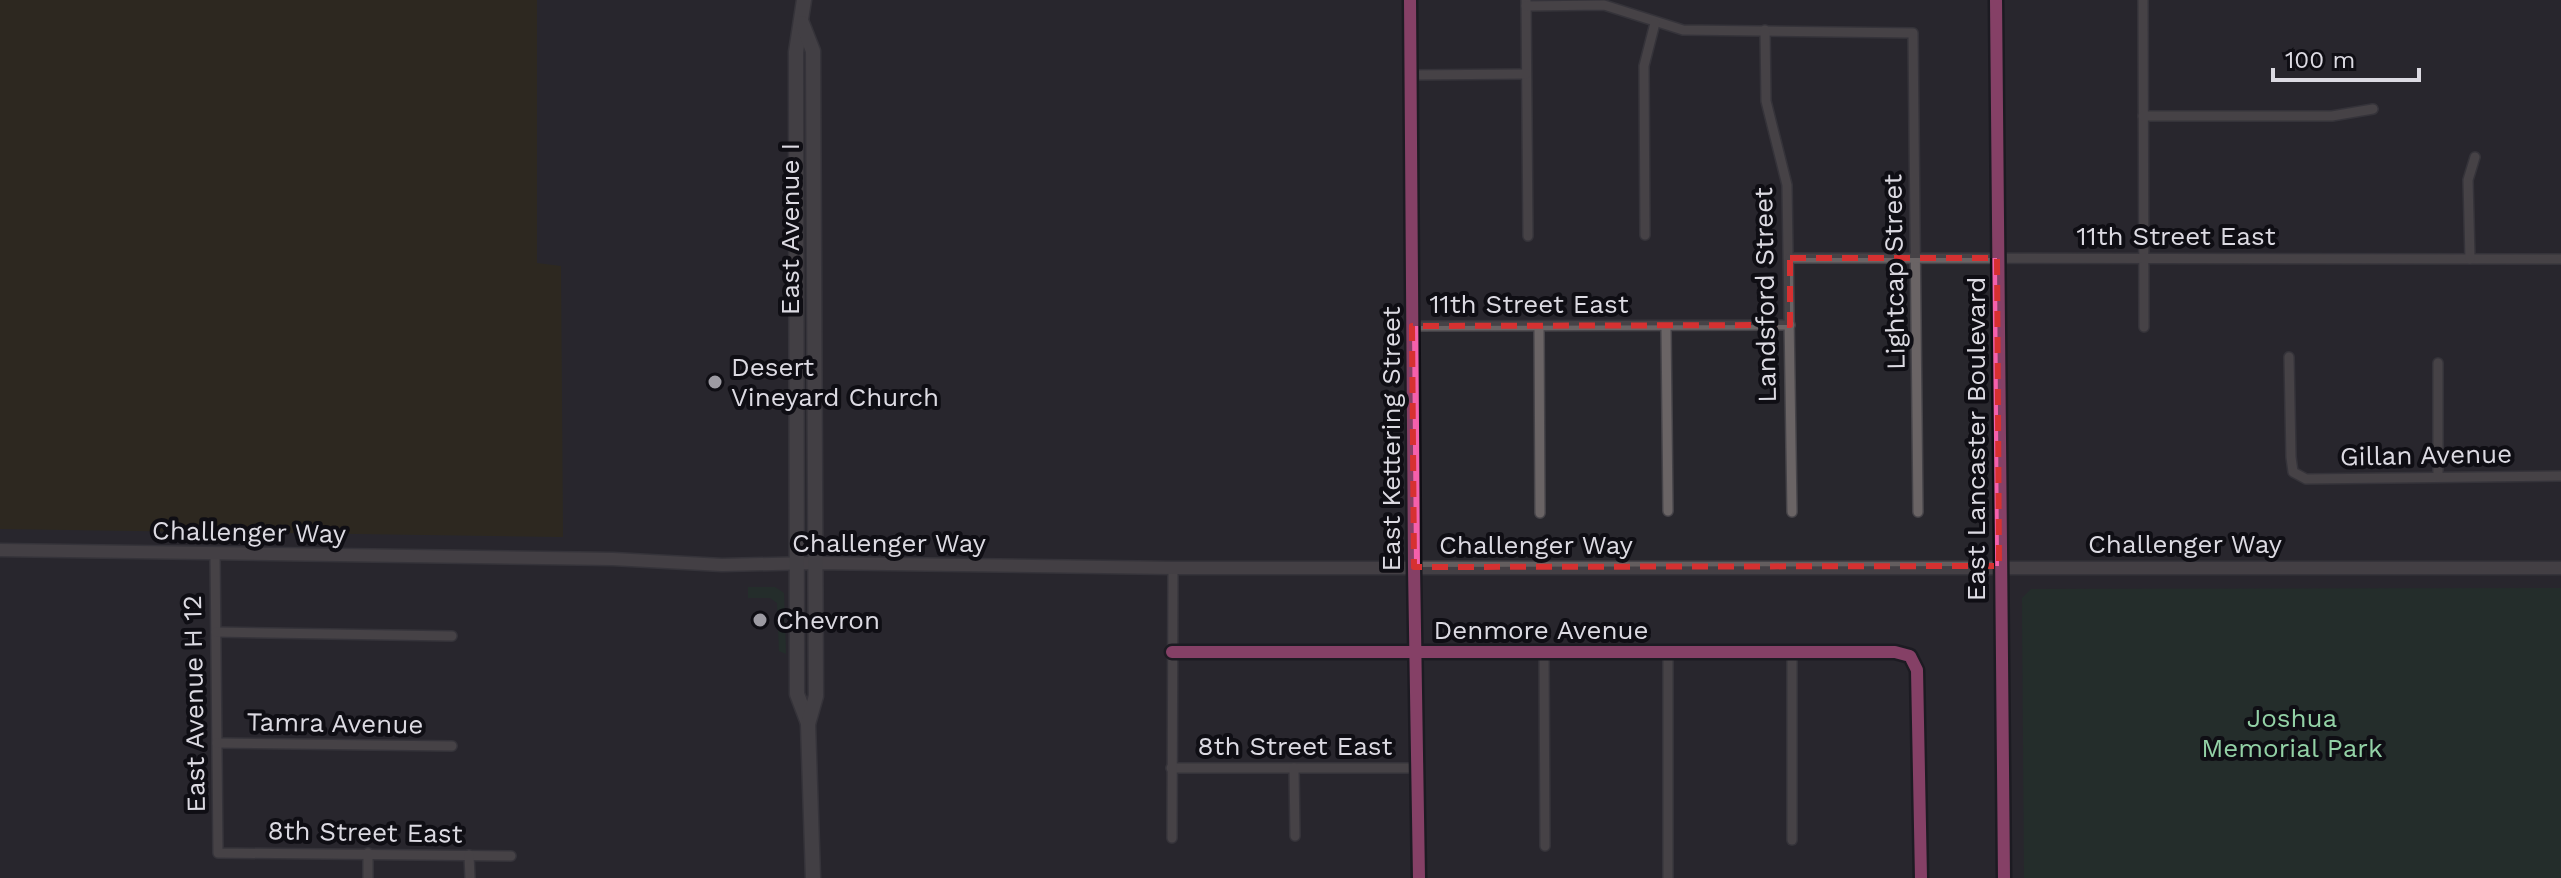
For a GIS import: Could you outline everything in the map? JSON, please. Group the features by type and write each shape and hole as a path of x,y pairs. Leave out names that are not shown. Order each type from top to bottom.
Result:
{"main road":[{"name":"East Avenue I","path":"804,0 796,52 797,694 808,724"},
{"name":"East Lancaster Boulevard","path":"1996,0 2004,878"},
{"name":"East Avenue I","path":"802,23 813,51 816,696 808,724 813,878"},
{"path":"797,235 814,235"},
{"name":"Challenger Way","path":"0,550 613,559 722,565 2561,568"}],"street":[{"name":"East Kettering Street","path":"1410,0 1419,878"},
{"path":"2143,0 2144,327"},
{"path":"1528,236 1526,3 1604,5 1683,30 1765,30"},
{"path":"1645,235 1644,66 1655,23"},
{"name":"Lightcap Street","path":"1765,30 1913,33 1918,512"},
{"name":"Landsford Street","path":"1765,30 1766,101 1787,185 1792,512"},
{"path":"1411,75 1526,74"},
{"path":"2143,116 2332,116 2373,109"},
{"path":"2470,259 2468,180 2475,157"},
{"name":"11th Street East","path":"1790,258 2561,259"},
{"name":"11th Street East","path":"1412,326 1790,325"},
{"path":"1539,326 1540,513"},
{"path":"1666,327 1668,511"},
{"name":"Gillan Avenue","path":"2289,357 2293,472 2306,479 2561,476"},
{"path":"2438,363 2438,476"},
{"name":"East Avenue H 12","path":"215,554 218,853"},
{"path":"1172,838 1173,568"},
{"path":"216,632 452,636"},
{"path":"1792,651 1792,840"},
{"name":"Denmore Avenue","path":"1172,652 1792,651 1895,652 1910,656 1917,670 1921,878"},
{"path":"1544,652 1545,846"},
{"path":"1668,652 1668,878"},
{"name":"Tamra Avenue","path":"217,743 452,746"},
{"name":"8th Street East","path":"1171,768 1419,768"},
{"path":"1294,768 1295,836"},
{"name":"8th Street East","path":"218,853 511,856"},
{"path":"368,853 368,878"},
{"path":"469,855 470,878"}],"highlighted area":[{"path":"1790,258 1997,258 1999,566 1414,567 1412,326 1790,325"}],"green space":[{"path":"748,587 775,587 784,593 786,654 779,651 777,603 770,598 748,598"},
{"name":"Joshua Memorial Park","path":"2561,588 2561,878 2024,878 2022,598 2031,589"}],"sand":[{"path":"0,0 537,0 537,263 561,266 563,537 0,529"}],"cycle path":[{"path":"1410,0 1419,878"},
{"path":"1996,0 2004,878"},
{"path":"1172,652 1895,652 1910,656 1917,670 1921,878"}],"place":[{"name":"Desert Vineyard Church","path":"715,382"},
{"name":"Chevron","path":"760,620"}]}
